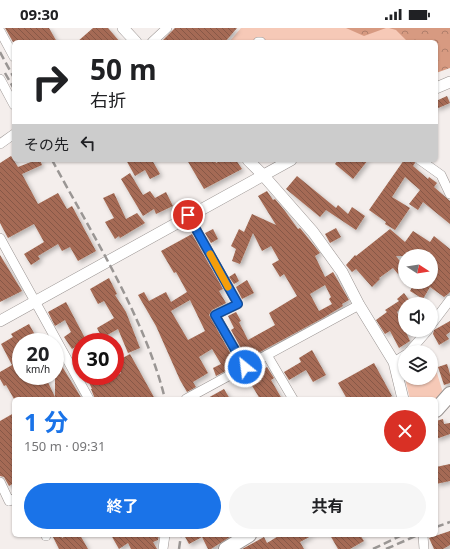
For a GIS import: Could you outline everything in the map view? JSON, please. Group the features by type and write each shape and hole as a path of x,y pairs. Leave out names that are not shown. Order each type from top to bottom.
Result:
{"main road":[{"path":"438,408 450,394"},
{"path":"226,549 246,537"}],"street":[{"path":"123,28 134,40"},
{"path":"154,40 167,28"},
{"path":"0,31 12,53"},
{"path":"0,79 12,101"},
{"path":"438,87 450,82"},
{"path":"0,144 12,135"},
{"path":"250,162 313,232 342,272 359,305 394,362 403,397"},
{"path":"0,321 188,215 286,162"},
{"path":"423,162 440,175 450,194"},
{"path":"188,215 238,304 215,315 245,367"},
{"path":"0,238 88,397"},
{"path":"438,316 450,300"},
{"path":"190,397 359,305"},
{"path":"415,345 422,337"},
{"path":"267,355 292,397"},
{"path":"394,362 398,359"},
{"path":"0,482 9,501 12,500"},
{"path":"163,549 165,537"},
{"path":"423,537 424,549"}],"shaded area":[{"path":"241,28 424,28 431,40 231,40"},
{"path":"438,376 443,393 438,399 438,397 410,397 407,385 438,385"}],"green space":[{"path":"346,28 386,28 364,36"},
{"path":"389,28 450,28 450,68 438,72 438,40 406,40 396,30"}],"building":[{"path":"5,28 49,28 56,40 12,40"},
{"path":"93,28 108,28 118,40 79,40"},
{"path":"175,28 237,28 227,40 163,40"},
{"path":"447,96 450,103 438,108 438,100"},
{"path":"11,156 12,162 15,162 18,167 31,162 41,162 42,165 22,174 38,204 58,193 67,209 72,206 96,251 78,261 70,247 62,251 58,244 38,256 40,259 31,265 24,254 44,242 34,224 8,238 0,223 0,163"},
{"path":"127,162 153,162 160,174 150,179 145,170 135,176"},
{"path":"188,162 237,162 242,169 204,189"},
{"path":"336,162 366,162 353,179 335,164"},
{"path":"403,162 415,162 413,166 428,179 429,177 437,183 434,187 450,201 450,224 423,202 418,210 409,204 420,190 405,177 392,197 410,208 395,230 385,224 386,222 369,210"},
{"path":"130,173 143,195 150,191 155,198 166,192 173,206 156,214 154,209 143,216 121,179"},
{"path":"297,176 336,208 338,205 348,214 352,207 365,216 356,230 326,210 320,217 286,189"},
{"path":"267,191 273,200 275,199 298,229 300,228 320,253 315,256 325,277 333,272 349,300 342,304 343,306 323,318 247,359 231,330 234,328 228,316 236,312 248,340 275,325 269,313 297,296 284,274 280,277 272,264 279,260 271,246 262,251 253,233 240,264 232,261 236,249 231,246 239,229 244,232 252,214 276,225 258,196","holes":["325,285 331,297 329,299 332,304 319,311 310,294"]},
{"path":"114,193 126,219 137,213 145,223 120,238 119,236 115,239 105,222 114,218 103,198"},
{"path":"336,228 341,237 330,243 325,234"},
{"path":"213,229 218,239 211,243 205,233"},
{"path":"390,229 405,242 413,231 430,242 434,236 450,249 450,292 444,297 433,289 438,289 438,249 398,249 398,256 396,256 398,259 398,274 393,268 379,278 380,279 372,287 356,269 352,272 346,265 355,255 356,256"},
{"path":"192,234 223,289 219,291 226,303 212,310 209,315 237,365 216,376 213,368 221,364 212,349 199,357 208,373 193,382 196,387 187,392 180,380 156,326 138,295 144,292 149,301 166,292 171,302 187,292 176,272 174,273 161,251","holes":["190,300 205,331 188,340 171,311"]},
{"path":"0,255 22,291 0,302"},
{"path":"235,273 239,281 234,284 229,277"},
{"path":"109,278 117,294 115,295 126,312 140,348 128,353 124,343 124,333 120,333 118,329 111,333 100,333 97,328 114,318 104,301 98,304 90,289"},
{"path":"247,280 254,293 242,299 236,287"},
{"path":"411,289 429,289 424,297 420,297 410,291"},
{"path":"404,293 407,297 399,297"},
{"path":"66,302 82,333 72,333 72,349 64,337 71,332 65,320 55,326 48,312"},
{"path":"398,302 398,337 408,337 410,341 404,345 398,346 390,331 385,334 376,320 387,312 385,310"},
{"path":"450,321 450,332 446,335 449,339 439,345 435,337 438,337 438,328"},
{"path":"29,324 34,333 13,333"},
{"path":"12,338 12,365 1,344"},
{"path":"312,350 326,375 313,382 306,370 289,380 284,372 301,362 299,358"},
{"path":"130,354 154,397 94,397 90,385 124,385 124,357"},
{"path":"374,363 392,396 346,397 338,383"},
{"path":"447,364 450,374 450,383 444,385 438,367"},
{"path":"12,365 12,385 49,385 55,397 13,397 6,385 4,386 0,379 0,372"},
{"path":"267,367 274,378 271,380 281,397 259,397 248,379"},
{"path":"64,370 72,385 81,397 55,397 55,385 64,385"},
{"path":"224,389 229,397 210,397"},
{"path":"12,414 12,484 9,486 4,477 0,476 0,421"},
{"path":"443,419 444,424 450,423 450,434 438,438 438,420"},
{"path":"450,464 450,481 438,484 438,467"},
{"path":"450,531 450,545 443,549 434,549 429,538 438,537 438,535"},
{"path":"53,537 81,537 88,549 59,549"},
{"path":"112,537 159,537 158,540 153,542 157,549 131,549 128,543 119,549"},
{"path":"185,537 202,537 189,544"},
{"path":"202,537 230,537 211,549 208,549"},
{"path":"264,537 267,543 277,537 309,537 300,542 304,549 242,549"},
{"path":"331,537 361,537 364,541 350,549 338,549"}],"railway":[{"path":"0,52 12,74"},
{"path":"5,73 12,85"},
{"path":"53,162 131,307 145,338 164,397"},
{"path":"438,526 450,522"},
{"path":"179,549 181,537"},
{"path":"373,549 398,537"},
{"path":"386,549 413,537"}],"slow traffic":[{"path":"210,254 228,287"}],"route":[{"path":"188,215 238,304 215,315 245,367"}]}
